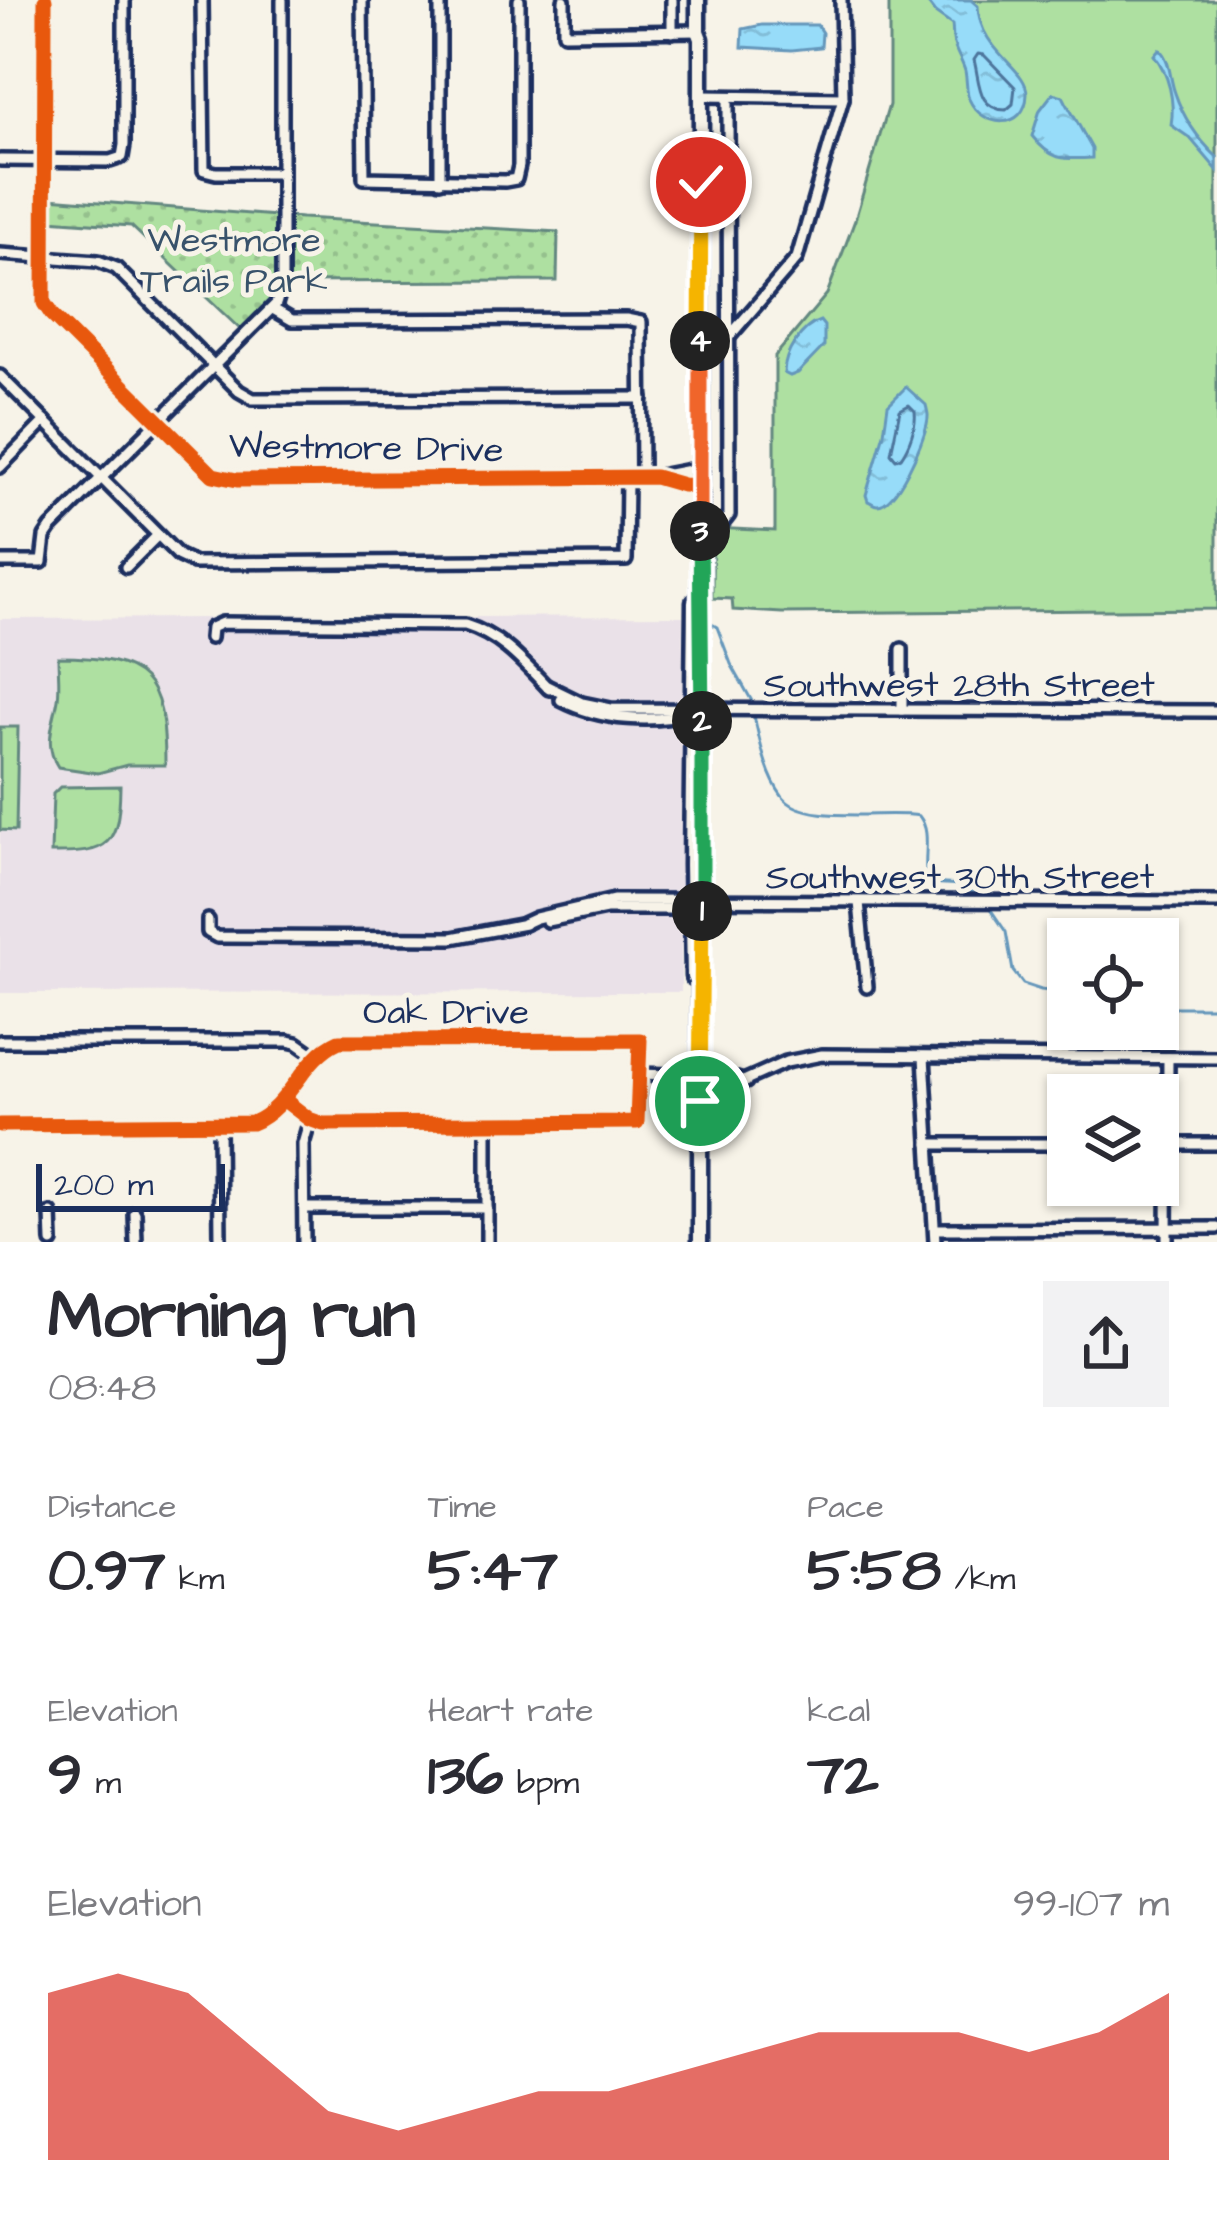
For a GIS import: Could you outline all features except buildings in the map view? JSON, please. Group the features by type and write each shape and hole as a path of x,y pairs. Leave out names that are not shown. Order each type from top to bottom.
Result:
{"main road":[{"path":"696,1242 694,46 698,0"},
{"path":"697,468 698,31"},
{"path":"695,711 697,486"}],"street":[{"name":"Westmore Drive","path":"44,0 43,293 47,310 208,472 225,479 655,478 697,486"},
{"path":"0,160 110,161 122,157 124,0"},
{"path":"202,0 205,170 282,173"},
{"path":"0,562 42,562 47,533 273,308 282,285 282,0"},
{"path":"362,0 364,178 440,181 516,179 519,0"},
{"path":"440,0 440,181"},
{"path":"564,0 564,32 698,31"},
{"path":"672,0 672,32"},
{"path":"728,338 797,258 843,98 842,0"},
{"path":"701,96 843,98"},
{"path":"700,526 722,524 729,515 728,98"},
{"path":"0,254 98,262 122,271 239,391 253,399 642,398"},
{"path":"273,308 292,320 641,322 642,478"},
{"path":"0,376 158,535 184,559 200,563 626,560 627,478"},
{"path":"0,467 46,422"},
{"name":"Westmore Drive","path":"655,478 697,468"},
{"path":"126,567 158,535"},
{"name":"Southwest 28th Street","path":"210,638 212,628 222,623 464,626 507,646 547,686 602,707 1217,710"},
{"path":"902,649 902,710"},
{"name":"Southwest 30th Street","path":"208,920 208,932 217,937 452,938 604,902 1217,902"},
{"path":"859,902 867,987"},
{"name":"Oak Drive","path":"0,1125 258,1121 333,1042 346,1040 640,1040 640,1074"},
{"path":"0,1041 288,1041 317,1057"},
{"path":"283,1099 310,1120 328,1124 637,1122 640,1074 730,1087 814,1055 1217,1058"},
{"path":"924,1057 935,1242"},
{"path":"1167,1074 1168,1058"},
{"path":"639,1089 696,1081"},
{"path":"304,1242 303,1144 310,1120"},
{"path":"219,1124 220,1242"},
{"path":"487,1124 487,1242"},
{"path":"929,1144 1047,1144"},
{"path":"1179,1144 1217,1144"},
{"path":"1166,1206 1167,1242"},
{"path":"304,1208 487,1208"},
{"path":"51,1213 52,1242"},
{"path":"135,1213 136,1242"},
{"path":"935,1228 1217,1228"}],"shaded area":[{"path":"683,616 681,992 0,993 0,619"}],"green space":[{"path":"889,0 1217,0 1217,609 782,613 733,610 732,599 712,598 713,528 775,531 775,356 827,294 855,220 889,105"},
{"name":"Westmore Trails Park","path":"49,198 558,232 557,281 277,282 269,304 242,331 131,226 49,220"},
{"path":"58,657 112,662 145,678 161,711 165,765 127,765 98,773 58,767 50,742 59,694"},
{"path":"0,727 18,727 16,831 0,830"},
{"path":"120,786 117,821 107,842 87,851 51,853 53,794 60,787"}],"water":[{"path":"925,0 971,0 978,6 986,35 1025,85 1025,106 1019,115 1002,122 975,109 952,25"},
{"path":"817,25 821,47 742,47 743,29"},
{"path":"1159,49 1182,111 1217,157 1217,170 1190,138 1171,125 1170,88 1154,55"},
{"path":"1053,93 1063,96 1092,149 1092,158 1058,157 1032,136 1040,110"},
{"path":"820,321 824,346 798,373 784,373 795,342"},
{"path":"906,387 926,405 927,424 901,485 885,503 876,505 866,495 888,405"}],"waterway":[{"path":"710,623 717,627 753,703"},
{"path":"754,716 772,778 793,805 826,814 919,816 926,831 929,883 961,885 977,895"},
{"path":"989,907 1006,932 1013,971 1023,984 1047,991"},
{"path":"1179,1007 1217,1007"}],"cycle path":[{"path":"45,0 44,303 213,475 237,480 655,477 700,486"},
{"path":"0,1125 252,1123 276,1106 315,1058 339,1041 640,1040 637,1122 323,1124 283,1099"}],"route":[{"path":"700,1101 701,182"}]}
